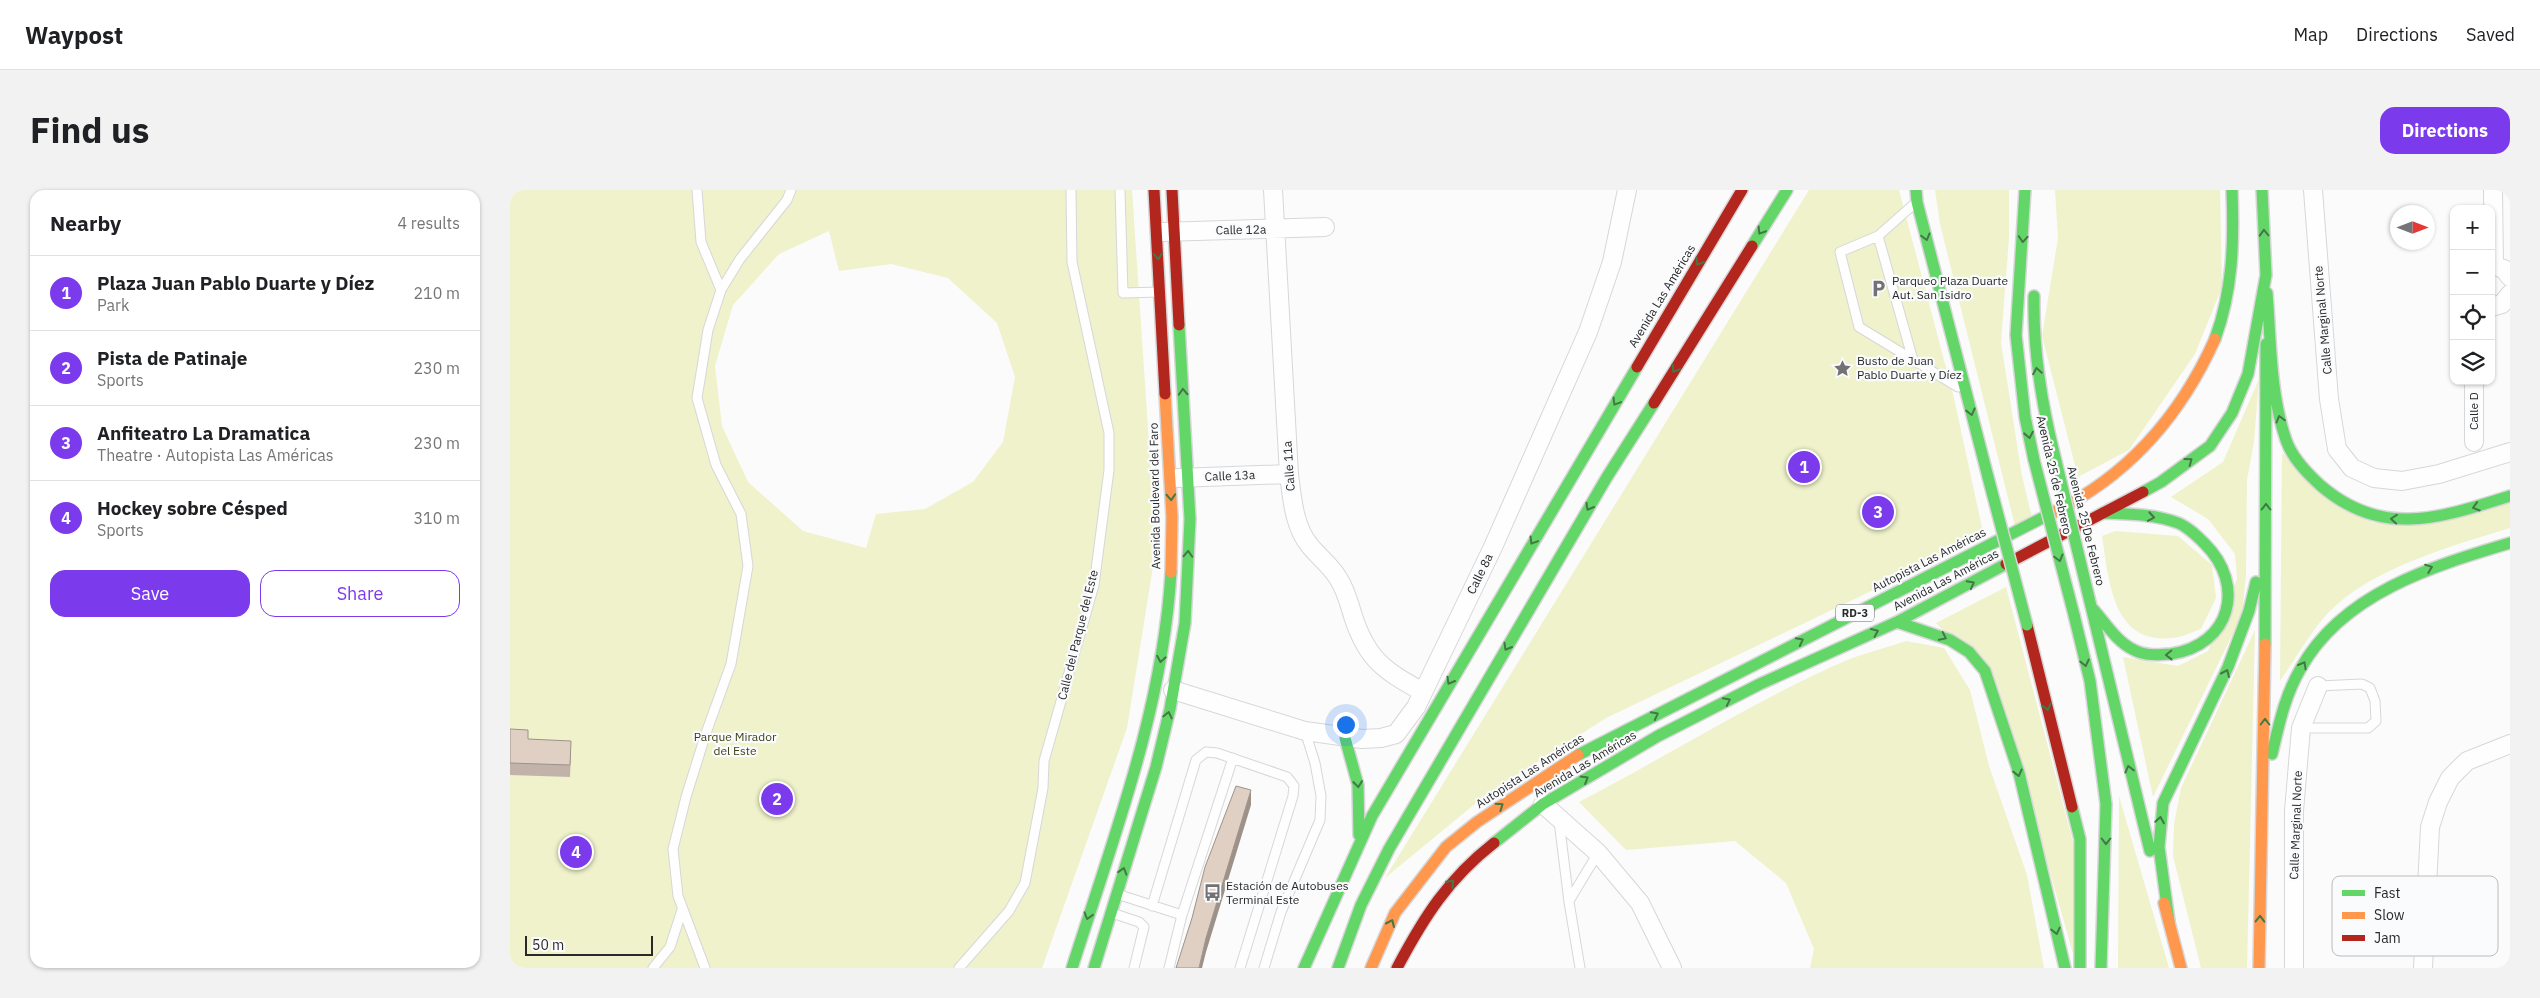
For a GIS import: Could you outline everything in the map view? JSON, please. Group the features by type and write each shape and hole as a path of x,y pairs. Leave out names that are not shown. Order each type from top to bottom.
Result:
{"main road":[{"name":"Avenida Boulevard del Faro","path":"1094,968 1156,767 1185,623 1190,519 1188,478 1165,231 1154,190"},
{"name":"Avenida Boulevard del Faro","path":"1072,968 1123,807 1158,671 1170,590 1172,543 1170,479 1160,292 1165,231 1172,190"},
{"name":"Avenida Las Américas","path":"1304,968 1372,816 1742,190"},
{"path":"1338,968 1361,906 1389,849 1607,477 1787,190"},
{"name":"Avenida 25 de Febrero","path":"2025,190 2016,335 2025,417 2034,460 2090,682 2106,804 2101,968"},
{"name":"Autopista Las Américas","path":"1371,968 1395,913 1446,847 1477,822 1582,752 2085,497 2126,464 2157,432 2187,392 2212,344 2222,317 2231,270 2232,190"},
{"name":"Avenida Las Américas","path":"1397,968 1421,923 1443,891 1468,863 1543,804 1658,736 1760,684 1897,622 2161,482 2210,446 2232,413 2248,374 2266,275 2262,190"},
{"path":"1916,196 2027,625 2080,839 2080,968"},
{"path":"2266,275 2277,408 2287,442 2297,461 2331,497 2352,509 2375,517 2408,520 2442,517 2510,496"},
{"path":"2259,968 2265,749 2266,275"},
{"name":"Avenida 25 de Febrero","path":"2035,282 2035,360 2044,412 2054,453"},
{"name":"Avenida 25 De Febrero","path":"2054,453 2128,767 2169,920"},
{"path":"2091,606 2113,633 2129,648 2146,655 2177,655 2209,640 2227,610 2231,588 2223,565 2206,544 2181,524 2135,514 2102,513"},
{"path":"2181,968 2169,920 2158,854 2158,822 2163,803 2226,672 2249,614 2266,532"},
{"path":"2262,830 2275,732 2286,699 2304,661 2328,631 2353,608 2413,574 2451,559 2510,542"},
{"path":"1897,622 1937,633 1960,645 1979,661 1988,679 2010,741 2065,968"},
{"path":"1345,738 1357,772 1361,803 1359,844"}],"street":[{"name":"Calle 11a","path":"1273,190 1289,474 1296,519 1308,544 1337,575 1348,594 1362,642 1374,660 1388,672 1423,692"},
{"name":"Calle 8a","path":"1396,734 1416,707 1493,547 1588,332 1612,262 1627,190"},
{"name":"Calle Marginal Norte","path":"2313,190 2330,399 2337,449 2352,468 2374,478 2402,481 2439,474 2510,452"},
{"path":"2493,190 2493,250"},
{"name":"Calle 12a","path":"1165,231 1325,227"},
{"path":"2495,266 2504,269 2510,276"},
{"path":"2495,306 2502,304 2510,294"},
{"name":"Calle D","path":"2474,385 2474,442"},
{"name":"Calle 13a","path":"1170,479 1289,474"},
{"name":"Calle Marginal Norte","path":"2294,968 2294,812 2301,728 2318,686"},
{"path":"1173,690 1305,731 1345,738 1381,738 1396,734 1414,743"},
{"path":"2428,876 2430,826 2438,802 2450,778 2467,761 2510,744"},
{"path":"1543,804 1559,820 1598,852 1640,903 1672,968"}],"lane":[{"path":"697,190 701,242 721,290"},
{"path":"705,968 678,896 673,848 686,797 706,733 731,664 748,566 741,514 716,465 697,398 708,330 721,290 740,259 787,200 791,190"},
{"name":"Calle del Parque del Este","path":"959,968 1009,911 1025,883 1043,788 1044,761 1094,585 1109,470 1109,433 1072,262 1071,190"},
{"path":"1120,190 1122,293 1160,292"},
{"path":"1916,196 1878,236 1840,252 1859,328 1966,392"},
{"path":"1878,236 1913,360"},
{"path":"2301,728 2368,728 2376,721 2375,701 2370,688 2362,684 2318,686"},
{"path":"1264,968 1281,912 1320,820 1319,788 1305,731"},
{"path":"1152,906 1196,760 1206,752 1233,758 1287,777 1294,786 1293,796 1240,968"},
{"path":"1169,968 1182,915 1233,758"},
{"path":"1559,820 1569,902 1580,968"},
{"path":"1569,902 1598,852"},
{"path":"1116,894 1182,915"},
{"path":"653,968 670,946 683,910"},
{"path":"1111,913 1139,922 1144,927 1134,968"}],"green space":[{"name":"Parque Mirador del Este","path":"510,190 1132,190 1156,548 1127,728 1042,968 510,968","holes":["829,231 839,271 891,264 948,278 997,323 1015,377 1003,442 973,482 925,509 876,514 866,548 803,531 748,482 722,426 715,366 733,305 779,254"]},
{"path":"1809,190 1899,190 1954,398 1984,537 1606,718 1487,794 1385,878"},
{"path":"1935,190 2009,190 2009,237 2001,343 2022,476 2032,518 2015,526 1940,224"},
{"path":"2055,190 2220,190 2222,287 2195,354 2129,450 2078,477 2042,336 2058,238"},
{"path":"2259,379 2254,442 2247,480 2246,575 2242,615 2153,797 2123,657 2178,666 2208,651 2237,579 2235,554 2208,519 2171,497 2223,462"},
{"path":"2282,453 2373,523 2510,503 2510,528 2415,560 2369,582 2349,595 2331,610 2318,625 2280,681"},
{"path":"2115,531 2178,536 2212,565 2216,598 2201,629 2175,638 2151,637 2136,631 2125,620 2117,606 2111,589 2102,536"},
{"path":"2006,587 2074,846 2077,968 1999,691 1936,623"},
{"path":"2255,630 2247,968 2201,968 2173,856 2174,824 2181,788"},
{"path":"1906,641 1944,648 1970,690 1989,766 2027,875 2044,968 1810,968 1814,949 1786,883 1735,841 1626,850 1579,802 1777,693 1852,658"},
{"path":"2119,796 2169,968 2118,968"}],"building":[{"path":"510,729 528,730 528,739 571,741 570,765 510,763"},
{"path":"1236,786 1251,790 1206,938 1199,968 1176,968 1192,918 1205,867"}],"traffic: fast":[{"path":"1752,246 1787,190"},
{"path":"1916,190 1917,202 1988,477"},
{"path":"2025,190 2016,335 2025,417 2034,460"},
{"path":"2215,339 2226,302 2229,284 2233,228 2232,190"},
{"path":"2143,492 2161,482 2210,446 2232,413 2248,374 2266,275 2262,190"},
{"path":"2267,293 2274,386 2281,422 2292,453 2320,485 2343,502 2366,513 2389,518 2412,519 2435,516 2460,511 2510,496"},
{"path":"2034,296 2035,336 2039,375 2054,453"},
{"path":"1094,968 1156,767 1170,709 1185,623 1190,519 1179,325"},
{"path":"2265,644 2266,344"},
{"path":"1304,968 1372,816 1637,367"},
{"path":"1338,968 1361,905 1389,849 1607,477 1654,403"},
{"path":"2054,453 2091,606"},
{"path":"2034,460 2074,615"},
{"path":"1988,477 2027,625"},
{"path":"1578,755 2054,512"},
{"path":"2094,610 2112,632 2128,647 2147,654 2171,654 2191,648 2207,639 2219,626 2226,611 2228,594 2225,577 2218,560 2205,544 2185,527 2169,520 2151,516 2103,513"},
{"path":"2272,754 2283,710 2295,678 2319,642 2341,620 2365,602 2392,586 2451,562 2510,543"},
{"path":"1494,843 1543,804 1658,736 1760,684 1897,622 2006,564"},
{"path":"1072,968 1119,822 1147,723 1158,674 1171,572"},
{"path":"2169,921 2159,847 2163,803 2228,667 2249,611 2256,582"},
{"path":"2091,606 2150,851"},
{"path":"2074,615 2090,681 2106,804 2101,968"},
{"path":"1897,622 1950,640 1969,652 1985,671 2019,773 2065,968"},
{"path":"1345,738 1358,785 1359,835"},
{"path":"2072,807 2080,839 2080,968"}],"traffic: slow":[{"path":"2054,512 2106,480 2150,440 2186,393 2215,339"},
{"path":"1165,394 1172,517 1171,572"},
{"path":"2259,968 2265,644"},
{"path":"1371,968 1395,913 1446,847 1477,822 1578,755"},
{"path":"2164,903 2181,968"}],"traffic: jam":[{"path":"1154,190 1165,394"},
{"path":"1172,190 1179,325"},
{"path":"1637,367 1742,190"},
{"path":"1654,403 1752,246"},
{"path":"2006,564 2143,492"},
{"path":"2027,625 2072,807"},
{"path":"1397,968 1438,900 1463,871 1494,843"}],"place":[{"name":"Parqueo Plaza Duarte Aut. San Isidro","path":"1878,288"},
{"name":"Busto de Juan Pablo Duarte y Díez","path":"1843,368"},
{"name":"Plaza Juan Pablo Duarte y Díez","path":"1804,467"},
{"name":"Anfiteatro La Dramatica","path":"1878,512"},
{"name":"Pista de Patinaje","path":"777,799"},
{"name":"Hockey sobre Césped","path":"576,852"},
{"name":"Estación de Autobuses Terminal Este","path":"1212,893"}]}
